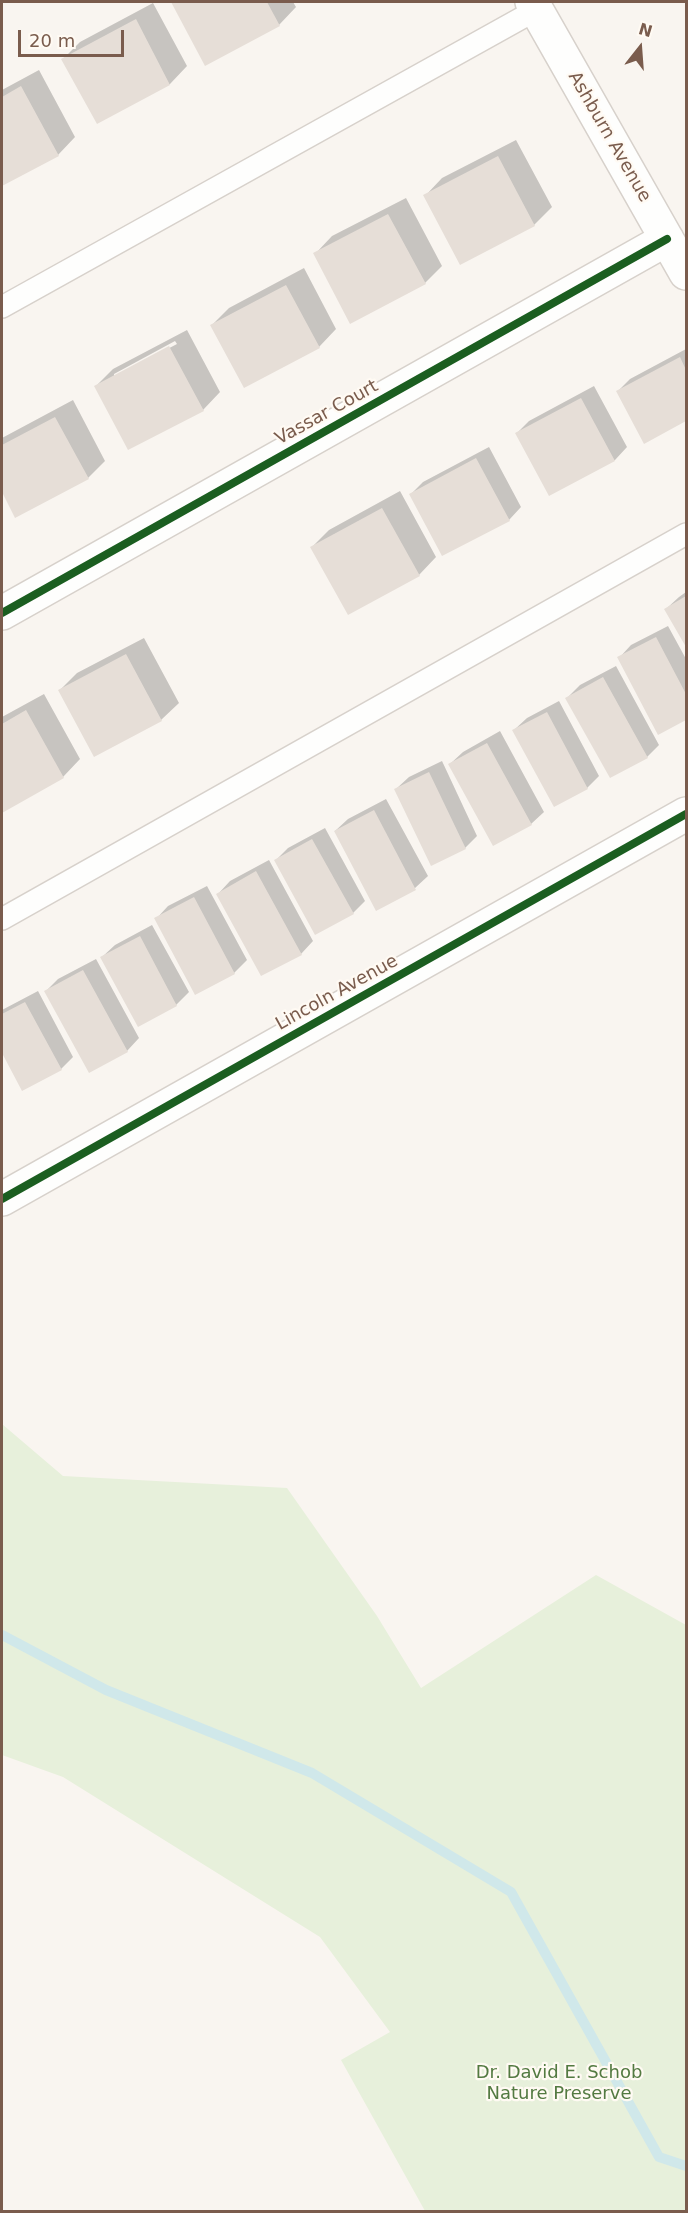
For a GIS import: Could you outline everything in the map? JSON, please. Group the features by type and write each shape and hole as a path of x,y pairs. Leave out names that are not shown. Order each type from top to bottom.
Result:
{"street":[{"name":"Ashburn Avenue","path":"534,6 687,273"},
{"name":"Vassar Court","path":"2,613 667,238"},
{"name":"Lincoln Avenue","path":"2,1199 687,813"}],"lane":[{"path":"2,307 534,6"},
{"path":"2,919 687,534"}],"green space":[{"name":"Dr. David E. Schob Nature Preserve","path":"2,1424 63,1476 287,1488 377,1616 421,1688 596,1575 686,1625 686,2211 425,2211 341,2060 390,2032 320,1937 63,1777 2,1755"}],"building":[{"path":"171,2 267,2 280,26 205,66"},
{"path":"136,19 170,85 97,124 61,59"},
{"path":"21,86 59,156 2,186 2,97"},
{"path":"498,156 535,226 460,265 423,195"},
{"path":"388,214 426,284 350,324 313,253"},
{"path":"286,285 320,348 244,388 210,325"},
{"path":"169,346 204,411 128,450 94,386"},
{"path":"680,357 686,370 686,421 644,444 616,391"},
{"path":"581,398 615,461 549,496 515,433"},
{"path":"55,417 89,479 15,518 2,492 2,445"},
{"path":"476,458 510,521 442,556 409,494"},
{"path":"382,508 420,576 348,615 310,547"},
{"path":"686,596 686,647 664,609"},
{"path":"656,637 686,694 686,720 658,735 617,657"},
{"path":"126,654 162,721 94,757 58,690"},
{"path":"603,677 648,758 610,778 565,698"},
{"path":"26,710 64,778 2,813 2,724"},
{"path":"547,712 588,789 554,807 512,730"},
{"path":"487,743 532,825 493,846 448,764"},
{"path":"429,772 466,849 431,866 394,789"},
{"path":"374,810 416,890 376,911 334,831"},
{"path":"312,839 354,914 315,935 274,860"},
{"path":"256,871 302,955 261,976 216,894"},
{"path":"194,897 235,974 195,995 154,918"},
{"path":"140,936 177,1006 138,1027 100,957"},
{"path":"83,970 128,1052 89,1073 44,991"},
{"path":"25,1002 62,1070 22,1091 2,1053 2,1014"}],"waterway":[{"path":"2,1635 106,1690 312,1773 511,1892 659,2157 686,2166"}],"cycle path":[{"path":"2,613 667,239"},
{"path":"2,1199 686,814"}]}
